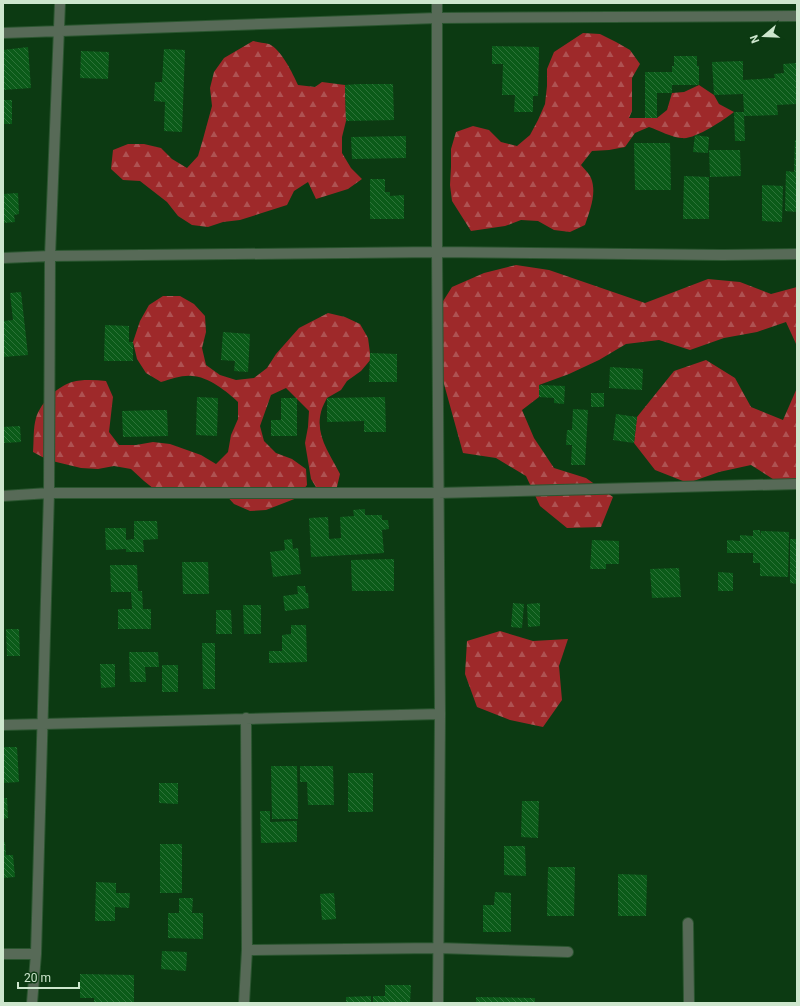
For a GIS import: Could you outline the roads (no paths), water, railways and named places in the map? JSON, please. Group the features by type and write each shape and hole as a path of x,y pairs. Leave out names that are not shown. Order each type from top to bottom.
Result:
{"street":[{"path":"32,1003 36,954 49,493 50,256 60,3"},
{"path":"437,3 440,714 438,1003"},
{"path":"3,33 437,18 797,16"},
{"path":"3,258 50,256 437,252 715,255 797,254"},
{"path":"3,496 49,493 438,493 797,484"},
{"path":"3,725 440,714"},
{"path":"244,1003 248,950 246,718"},
{"path":"688,923 689,1003"},
{"path":"248,950 438,948 568,952"},
{"path":"3,954 36,954"}]}
